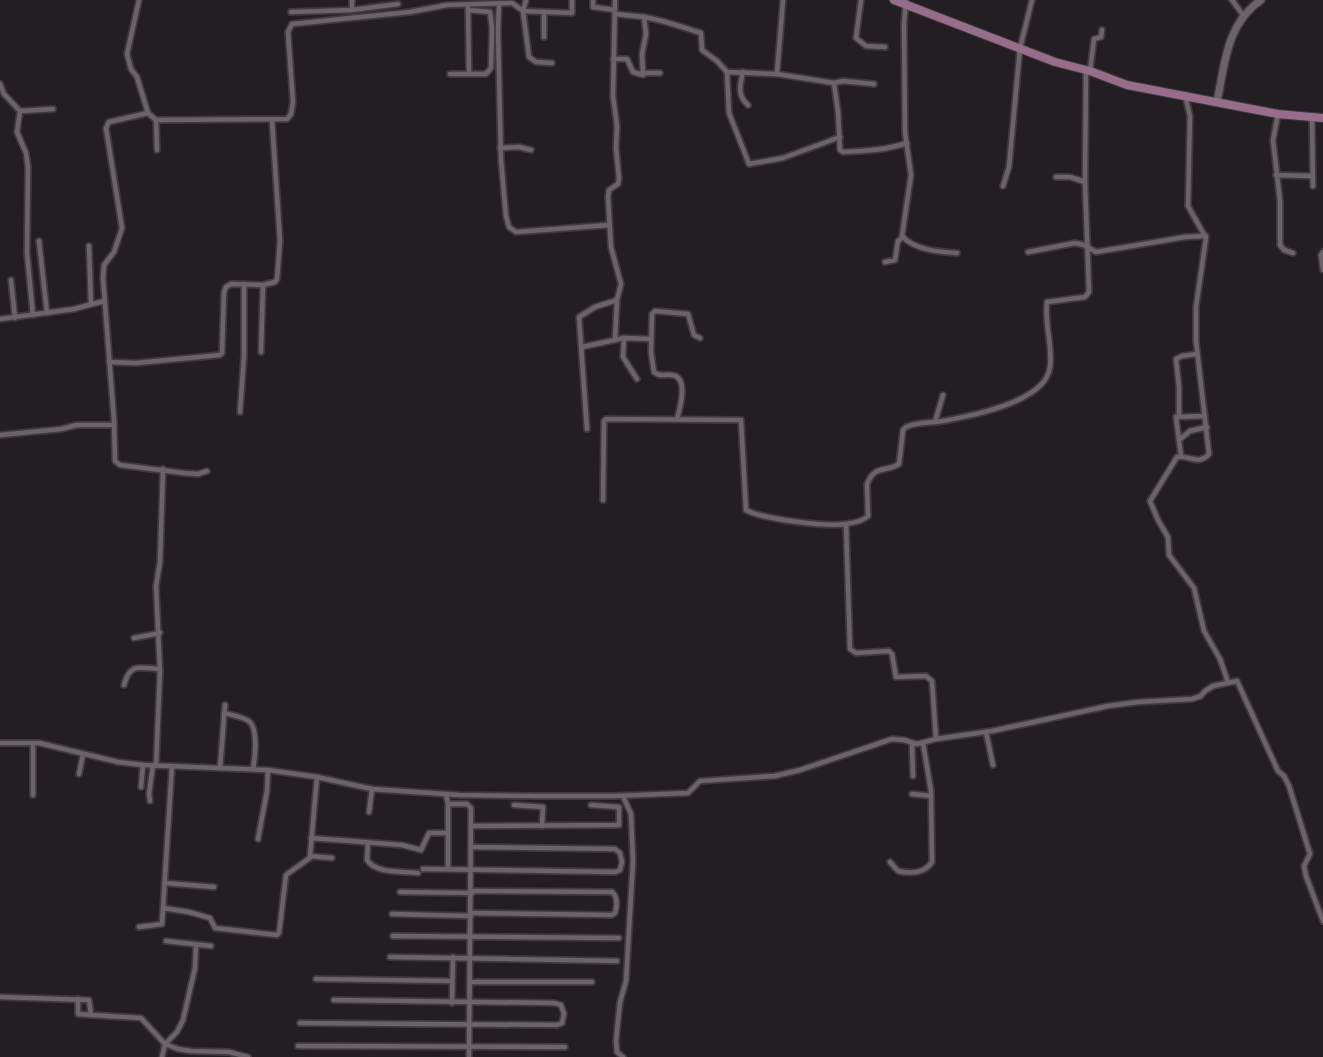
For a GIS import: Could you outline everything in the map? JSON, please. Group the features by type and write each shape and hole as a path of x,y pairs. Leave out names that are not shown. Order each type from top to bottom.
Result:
{"main road":[{"path":"894,0 906,2 1020,48 1127,85 1278,114 1323,118"}],"street":[{"path":"139,0 127,54 130,69 137,76 148,113 156,120 287,119 291,114 293,102 288,32 290,26 447,5 489,11 492,28 490,71 486,74 450,74"},
{"path":"352,0 352,19"},
{"path":"526,0 523,11 529,57 536,62 552,63"},
{"path":"468,8 499,2 512,3 523,11 572,13 572,0"},
{"path":"593,0 596,8 657,18 702,34 702,51 717,61 727,72 729,113 749,164 783,158 840,137"},
{"path":"615,0 613,96 617,126 616,148 619,178 618,184 608,194 613,256 621,284 617,300 615,340"},
{"path":"777,74 783,0"},
{"path":"861,0 856,38 866,46 885,47"},
{"path":"1003,186 1010,167 1020,48 1032,0"},
{"path":"1232,0 1244,15"},
{"path":"1217,102 1227,51 1239,20 1261,0"},
{"path":"499,2 500,148 506,216 512,231 609,225"},
{"path":"885,262 896,260 898,241 903,237 911,175 904,93 906,2"},
{"path":"291,12 352,10 398,4"},
{"path":"468,8 469,74"},
{"path":"544,12 544,37"},
{"path":"643,73 644,17"},
{"path":"603,500 604,421 606,419 741,420 745,507 748,512 783,519 846,525 866,519 868,516 868,480 880,469 899,464 903,429 911,425 999,408 1034,391 1045,381 1050,368 1046,304 1049,301 1088,295 1085,182 1088,71 1094,39 1100,37 1102,30"},
{"path":"613,59 627,59 633,72 642,75 643,73 660,73"},
{"path":"727,72 777,74 834,84 843,81 874,84"},
{"path":"743,72 740,93 748,105"},
{"path":"0,84 4,94 20,111 18,132 28,166 27,253 33,315"},
{"path":"834,84 839,146 843,152 892,148 907,143"},
{"path":"1185,95 1190,116 1188,206 1206,236 1196,307 1197,354 1209,454 1207,457 1191,460 1181,456 1177,457 1150,502 1168,537 1169,555 1194,588 1204,631 1220,659 1228,682"},
{"path":"20,111 53,109"},
{"path":"148,113 109,122 106,128 122,228 114,252 104,266 104,301 116,463 198,474 207,471"},
{"path":"1278,114 1273,140 1280,201 1280,245 1284,250 1293,253"},
{"path":"1312,117 1313,186"},
{"path":"156,120 157,150"},
{"path":"109,362 136,363 220,355 222,353 226,287 275,282 280,242 272,120"},
{"path":"500,148 519,147 531,150"},
{"path":"1276,175 1312,176"},
{"path":"1056,177 1070,177 1085,182"},
{"path":"1028,252 1075,243 1096,252 1185,237 1206,236"},
{"path":"903,237 937,252 957,253"},
{"path":"39,241 47,313"},
{"path":"89,246 91,304"},
{"path":"1323,252 1321,255 1323,270"},
{"path":"11,280 15,318"},
{"path":"240,412 244,355 244,284"},
{"path":"261,352 263,285"},
{"path":"587,429 579,318 580,315 617,300"},
{"path":"0,320 74,309 104,301"},
{"path":"677,419 682,392 681,382 675,376 660,375 654,372 651,339 652,316 655,310 688,314 694,335 700,338"},
{"path":"582,347 624,338 651,339"},
{"path":"624,338 623,357 637,379"},
{"path":"1181,456 1175,419 1179,415 1176,359 1197,354"},
{"path":"622,372 627,365"},
{"path":"935,422 943,396"},
{"path":"1179,415 1205,416"},
{"path":"0,435 61,429 77,425 114,425"},
{"path":"1179,440 1190,431 1207,427"},
{"path":"150,801 160,669 156,586 160,562 163,469"},
{"path":"846,525 850,649 856,653 889,651 892,654 896,677 929,677 932,681 936,739"},
{"path":"134,638 160,633"},
{"path":"124,685 127,673 133,669 160,669"},
{"path":"0,743 33,743 143,765 268,770 317,777 372,789 446,794 623,796 688,793 697,783 704,780 775,776 800,770 892,739 912,744 923,743 1108,706 1192,699 1202,696 1213,686 1237,681 1278,771 1284,776 1289,786 1310,854 1305,866 1305,876 1323,921"},
{"path":"220,768 225,705"},
{"path":"224,713 248,720 253,725 254,770"},
{"path":"987,732 993,765"},
{"path":"33,743 33,795"},
{"path":"890,862 898,871 916,872 924,870 932,862 934,853 931,796 923,743"},
{"path":"912,744 913,776"},
{"path":"79,774 83,754"},
{"path":"141,787 143,765"},
{"path":"139,927 161,925 164,908 172,766"},
{"path":"258,838 267,790 268,770"},
{"path":"311,857 317,777"},
{"path":"369,812 372,789"},
{"path":"446,794 448,869"},
{"path":"912,794 931,796"},
{"path":"623,796 631,814 633,861 626,981 620,1002 616,1041 617,1052 623,1057"},
{"path":"448,804 469,805 472,826 470,1057"},
{"path":"513,805 543,807 542,826"},
{"path":"472,826 619,825 619,807 591,806"},
{"path":"311,838 402,845 421,849 429,833 448,833"},
{"path":"368,843 367,860 373,866 385,870 615,872 620,870 622,862 620,853 615,849 472,847"},
{"path":"164,908 210,918 215,928 277,935 286,875 311,857 332,858"},
{"path":"165,883 214,886"},
{"path":"392,915 612,915 615,913 617,903 612,892 400,892"},
{"path":"393,936 619,938"},
{"path":"166,941 211,946"},
{"path":"162,1057 165,1044 177,1032 183,1020 195,968 196,945"},
{"path":"390,957 617,961"},
{"path":"452,1003 453,957"},
{"path":"316,979 452,981"},
{"path":"471,982 592,982"},
{"path":"0,997 89,1000 91,1015"},
{"path":"78,999 78,1014 141,1018 165,1044 191,1051 229,1052 248,1057"},
{"path":"300,1023 557,1025 562,1023 564,1014 561,1005 554,1003 334,1000"},
{"path":"298,1046 564,1047"}]}
